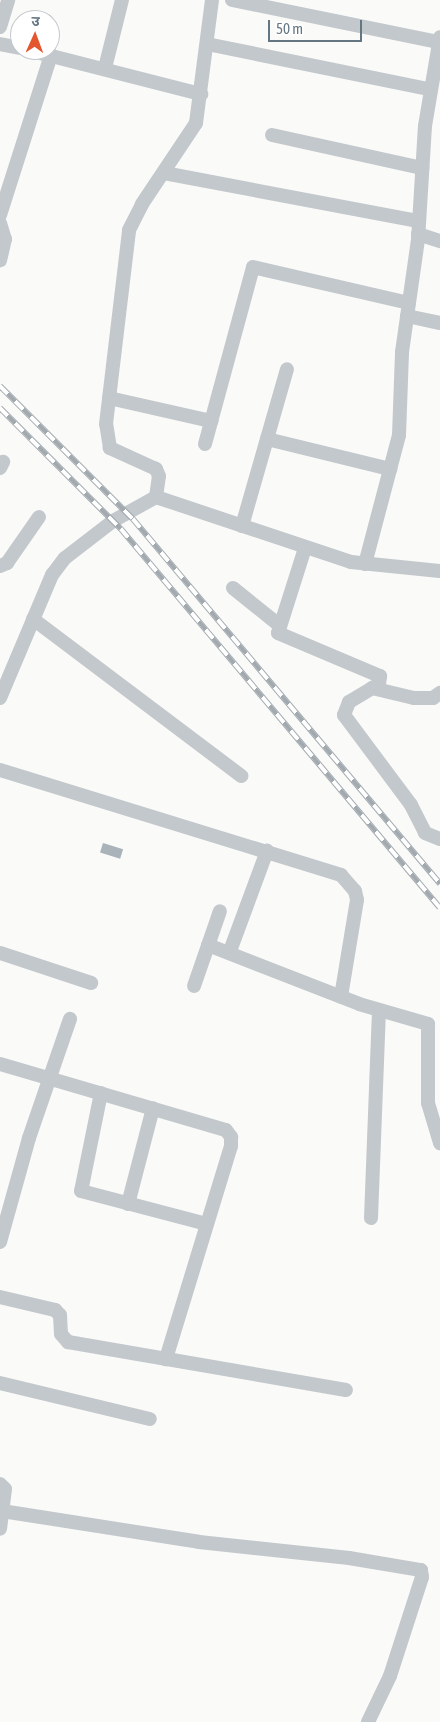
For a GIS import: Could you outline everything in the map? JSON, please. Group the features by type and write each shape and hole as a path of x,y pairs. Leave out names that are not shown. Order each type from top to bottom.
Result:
{"street":[{"path":"0,27 8,0"},
{"path":"105,68 122,0"},
{"path":"156,497 159,476 156,469 110,448 106,438 109,398 129,230 134,217 191,135 201,94 212,0"},
{"path":"232,0 439,40 429,89 419,228 401,371 399,435 365,564"},
{"path":"207,44 429,89"},
{"path":"60,57 201,94"},
{"path":"0,215 49,60"},
{"path":"272,135 422,168"},
{"path":"164,173 419,228 440,241"},
{"path":"0,223 5,238 0,260"},
{"path":"205,444 253,267 408,309 440,324"},
{"path":"242,526 287,369"},
{"path":"109,398 211,421"},
{"path":"267,439 390,469"},
{"path":"0,695 52,575 65,558 113,521 156,497 305,548 365,564 440,571"},
{"path":"0,566 7,563 39,516"},
{"path":"305,548 279,625 280,636 380,676 382,680 349,702 344,715 348,724 411,805 425,832 434,839 440,839"},
{"path":"233,588 279,625"},
{"path":"33,619 241,776"},
{"path":"372,688 414,698 433,698 440,692"},
{"path":"0,770 336,872 355,891 357,900 341,997"},
{"path":"230,951 267,851"},
{"path":"194,986 220,911"},
{"path":"208,944 230,951 379,1011 428,1024 428,1103 440,1143"},
{"path":"0,953 91,983"},
{"path":"371,1218 379,1011"},
{"path":"0,1242 50,1077 70,1019"},
{"path":"0,1064 50,1077 226,1130 231,1137 231,1146 166,1359"},
{"path":"101,1093 81,1192 207,1224"},
{"path":"128,1204 153,1108"},
{"path":"0,1297 55,1310 60,1315 61,1334 68,1342 346,1390"},
{"path":"0,1383 150,1419"},
{"path":"0,1484 5,1489 0,1528"},
{"path":"2,1511 199,1542 349,1558 421,1570 422,1577 390,1676 368,1722"}],"building":[{"path":"103,843 123,849 120,859 100,853"}],"railway":[{"path":"0,386 133,519 440,884"},
{"path":"0,408 121,529 440,908"}]}
